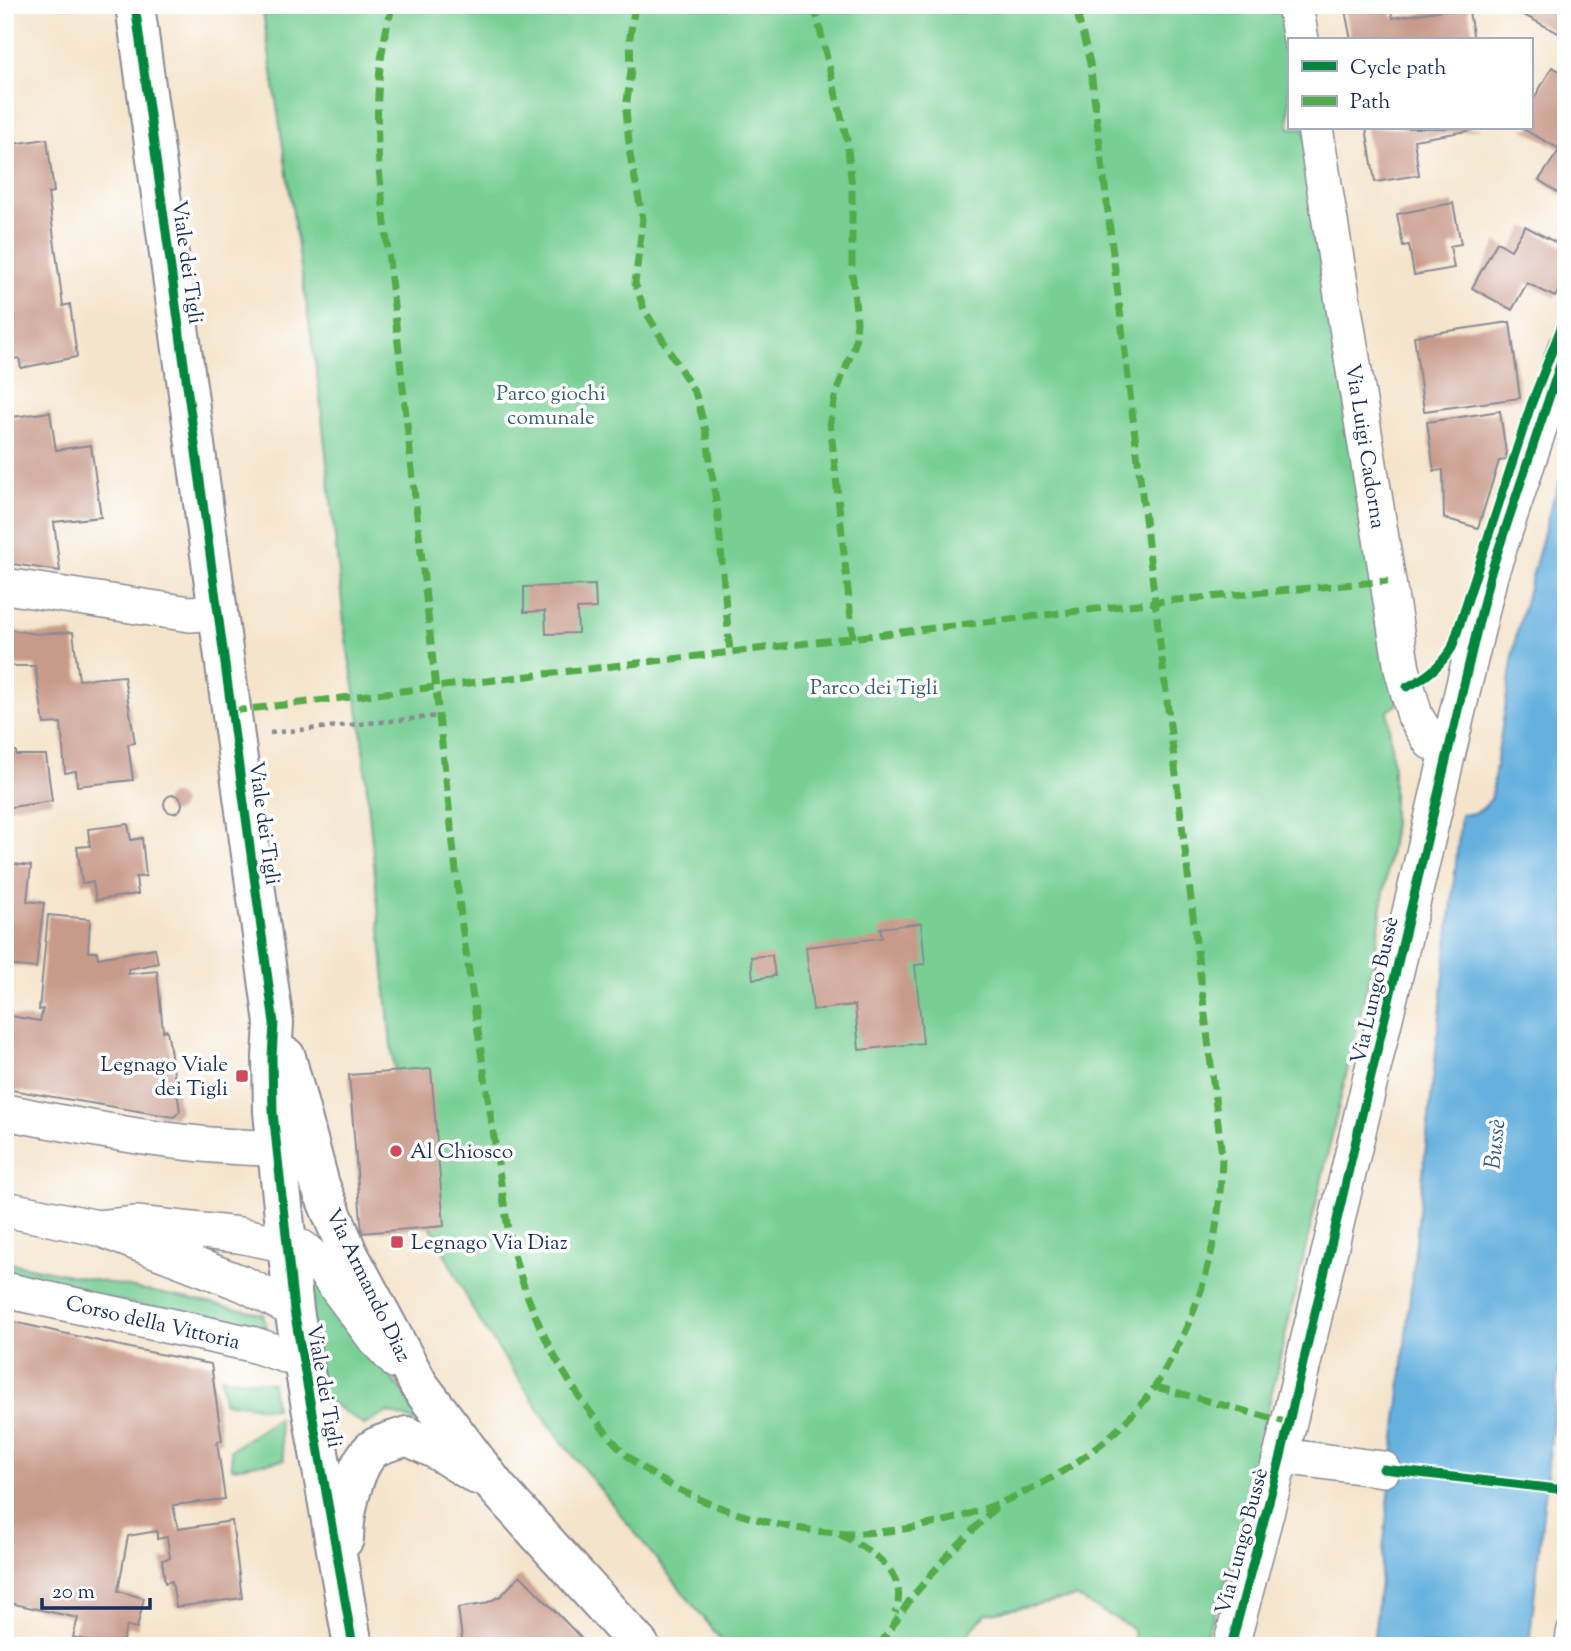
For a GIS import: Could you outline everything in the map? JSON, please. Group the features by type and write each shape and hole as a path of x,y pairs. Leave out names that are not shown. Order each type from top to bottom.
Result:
{"street":[{"name":"Viale dei Tigli","path":"135,5 274,1023 272,1057 276,1148 300,1356 352,1646"},
{"path":"1295,5 1301,38"},
{"name":"Via Luigi Cadorna","path":"1315,130 1402,668 1415,716 1431,742 1448,747"},
{"name":"Via Lungo Bussè","path":"1231,1646 1281,1456 1490,575 1566,346"},
{"path":"5,586 190,614 218,612"},
{"name":"Via Armando Diaz","path":"274,1023 308,1146 325,1196 348,1253 419,1385"},
{"path":"5,1112 112,1133 232,1148 276,1148"},
{"path":"5,1209 98,1228 244,1284 294,1310"},
{"path":"98,1228 136,1224 239,1235 287,1245"},
{"name":"Via Armando Diaz","path":"287,1245 302,1248 317,1261 376,1340 419,1385 496,1487 640,1646"},
{"name":"Corso della Vittoria","path":"5,1290 251,1344 285,1355 300,1356"},
{"name":"Viale dei Tigli","path":"344,1595 344,1526 350,1493 363,1462 376,1447 407,1436 435,1449 496,1487"},
{"path":"1281,1456 1383,1469"}],"lane":[{"path":"1564,1646 1566,1630"}],"path":[{"path":"235,736 439,716"}],"green space":[{"name":"Parco dei Tigli","path":"262,5 1284,5 1289,38 1288,130 1304,130 1398,704 1388,711 1393,768 1393,830 1376,947 1230,1571 1202,1646 1137,1646 1132,1628 1076,1597 986,1614 957,1646 726,1646 555,1433 477,1317 429,1223 408,1157 391,1046 361,726 346,640 319,389"},
{"path":"5,1262 263,1314 267,1331 5,1278"},
{"path":"311,1274 375,1360 436,1429 388,1412 364,1425 323,1397 305,1276"},
{"path":"221,1377 272,1383 275,1409 224,1402"},
{"path":"278,1418 284,1460 232,1468 231,1450"}],"water":[{"name":"Bussè","path":"1566,464 1566,1297 1529,1646 1373,1646 1461,815 1479,811 1491,798 1516,636 1552,503"}],"building":[{"path":"1344,5 1389,5 1393,18 1468,6 1474,38 1351,38"},
{"path":"1505,5 1552,5 1566,12 1566,37"},
{"path":"1552,67 1566,74 1566,198 1539,180 1560,149 1525,130 1532,130 1532,102"},
{"path":"1366,130 1473,130 1414,140 1419,175 1375,182"},
{"path":"47,139 54,192 48,193 63,306 70,304 77,357 21,368 19,358 5,360 5,145"},
{"path":"1453,203 1461,244 1450,246 1454,268 1414,275 1409,245 1403,246 1397,214"},
{"path":"1525,226 1566,248 1566,278 1555,297 1527,283 1512,310 1472,288 1497,242 1511,250"},
{"path":"1510,322 1520,398 1424,411 1414,336"},
{"path":"1500,411 1507,460 1499,461 1478,528 1444,518 1443,470 1434,471 1427,422"},
{"path":"50,412 56,450 91,445 101,517 54,522 60,571 5,563 5,418"},
{"path":"595,585 596,608 577,609 578,633 546,634 545,611 524,612 524,587"},
{"path":"5,629 36,634 73,632 79,680 124,676 135,743 128,744 133,780 77,786 76,771 65,773 61,723 44,724 35,666 5,666"},
{"path":"5,751 16,751 16,755 46,755 52,801 5,808"},
{"path":"173,795 179,798 182,804 179,810 173,813 167,810 164,804 167,798"},
{"path":"128,824 131,840 142,838 146,876 136,877 138,894 96,900 93,882 82,883 77,847 90,846 88,829"},
{"path":"5,863 31,866 27,901 44,903 36,968 5,965"},
{"path":"48,915 90,919 88,952 97,952 98,958 155,948 158,963 128,969 128,974 157,971 163,1031 167,1030 180,1111 174,1117 5,1089 5,1015 40,1021"},
{"path":"921,923 925,964 915,965 923,1043 859,1050 855,1005 813,1010 806,947 882,938 880,928"},
{"path":"772,955 775,976 753,979 751,957"},
{"name":"Al Chiosco","path":"431,1069 444,1226 362,1233 349,1075"},
{"path":"5,1320 211,1364 222,1441 217,1442 225,1499 173,1505 178,1529 232,1521 242,1598 176,1607 172,1581 165,1583 162,1560 170,1558 167,1537 157,1539 157,1531 128,1536 118,1591 144,1598 137,1628 127,1626 121,1646 107,1646 73,1637 78,1618 5,1602"},
{"path":"520,1575 586,1646 463,1646 458,1608 484,1604 501,1596"}],"marked path":[{"path":"393,5 380,66 379,169 462,926 509,1236 516,1261 543,1333 568,1378 607,1434 636,1463 690,1495 744,1516 800,1529 854,1533 938,1523 980,1510 1021,1494 1060,1473 1095,1448 1127,1420 1164,1372 1195,1307 1215,1234 1222,1156 1090,63 1075,5"},
{"path":"635,5 630,37 631,71 626,109 630,155 643,219 635,283 644,309 696,395 706,431 718,516 730,652"},
{"path":"814,5 847,140 852,187 852,270 857,322 855,344 836,393 830,421 853,638"},
{"path":"232,711 1155,602 1388,581"},
{"path":"1156,1387 1289,1423"},
{"path":"879,1646 912,1597 947,1556 998,1505"},
{"path":"839,1534 863,1547 885,1564 897,1586 895,1613"}],"cycle path":[{"path":"135,5 274,1023 273,1112 294,1310 353,1646"},
{"path":"1407,687 1432,671 1452,648 1531,405 1566,315"},
{"path":"1231,1646 1281,1456 1490,575 1566,347"},
{"path":"1383,1469 1566,1490"}],"place":[{"name":"Legnago Viale dei Tigli","path":"242,1076"},
{"name":"Al Chiosco","path":"396,1151"},
{"name":"Legnago Via Diaz","path":"397,1242"}],"park label":[{"name":"Parco giochi comunale","path":"551,405"}]}
